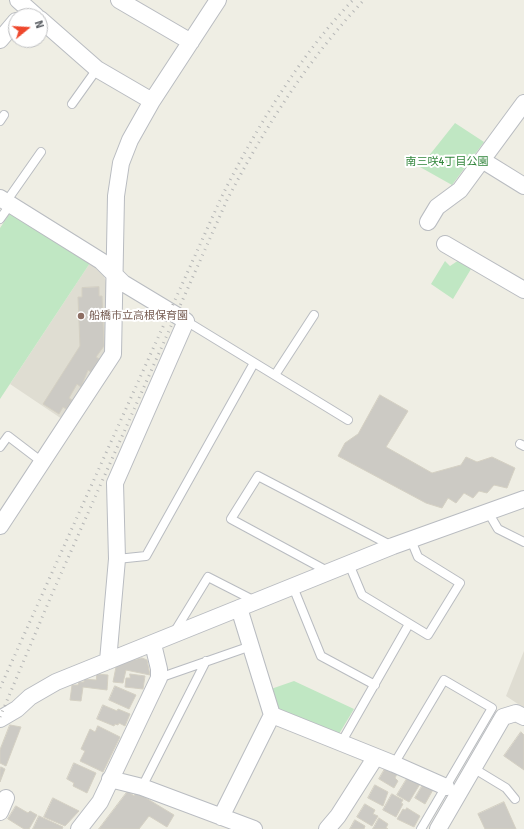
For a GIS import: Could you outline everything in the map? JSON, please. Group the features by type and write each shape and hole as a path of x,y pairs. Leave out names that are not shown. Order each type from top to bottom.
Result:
{"street":[{"path":"119,0 191,42"},
{"path":"0,526 7,510 42,462 113,354 113,274 116,196 121,163 130,140 152,101 218,0"},
{"path":"48,26 96,68 152,101"},
{"path":"0,40 8,30"},
{"path":"428,222 437,207 460,190 482,160 522,111"},
{"path":"482,160 524,186"},
{"path":"5,202 101,261 123,283 186,321 114,482 117,560 108,661"},
{"path":"445,244 524,290"},
{"path":"0,719 18,709 30,697 56,682 393,546 524,499"},
{"path":"221,817 272,715 239,608"},
{"path":"79,829 100,802 159,678 159,669 153,644"},
{"path":"438,829 503,717 516,713 524,716"},
{"path":"272,715 375,758 394,764 446,787"},
{"path":"328,829 375,758"},
{"path":"110,779 142,786 254,829"}],"lane":[{"path":"72,104 96,68"},
{"path":"0,219 5,202 41,152"},
{"path":"275,375 314,316"},
{"path":"186,321 348,420"},
{"path":"117,560 146,556 254,363"},
{"path":"0,447 8,436 42,462"},
{"path":"328,572 231,519 258,476 393,546"},
{"path":"488,512 498,529 524,542"},
{"path":"349,564 362,595 428,635 460,584 418,557 411,540"},
{"path":"174,634 208,577 256,602"},
{"path":"293,587 321,656 375,685"},
{"path":"341,743 409,624"},
{"path":"159,678 251,646"},
{"path":"142,786 206,662"},
{"path":"394,764 444,680 492,708 421,829"},
{"path":"473,768 506,788 515,799"}],"shaded area":[{"name":"船橋市立高根保育園","path":"92,260 102,270 106,282 108,351 62,419 10,384"},
{"path":"524,651 524,708 506,696"}],"green space":[{"name":"南三咲4丁目公園","path":"455,123 484,142 452,185 420,167"},
{"path":"10,213 92,260 0,399 0,228"},
{"path":"459,260 471,269 453,299 431,284 445,261 450,266"},
{"path":"294,681 354,709 339,734 278,709 271,689"}],"building":[{"path":"99,287 99,296 102,296 104,346 96,357 99,359 91,372 88,370 81,387 77,384 69,398 72,400 66,409 63,407 59,414 43,404 80,346 78,297 82,297 82,288"},
{"path":"380,395 408,411 386,447 432,473 461,465 466,457 477,462 492,457 515,468 507,488 494,485 487,493 479,491 473,498 464,493 456,503 448,498 442,508 426,503 338,456 345,443 358,434"},
{"path":"142,658 147,660 150,675 126,670 123,683 113,682 116,667 121,663"},
{"path":"97,674 108,675 107,690 83,687 81,701 70,700 72,685 78,685 79,682 84,682 84,679 96,680"},
{"path":"130,674 145,676 143,689 125,687 126,678 130,678"},
{"path":"115,686 136,695 129,709 109,700"},
{"path":"103,705 117,711 118,709 130,714 125,726 119,723 118,725 115,724 114,726 97,719"},
{"path":"10,725 21,727 6,766 0,763 0,750"},
{"path":"98,726 120,737 103,772 80,761 85,751 81,749 90,729 95,732"},
{"path":"521,732 524,735 524,770 504,756"},
{"path":"74,763 96,773 87,793 73,786 74,783 67,779"},
{"path":"1,767 5,769 0,782 0,769"},
{"path":"386,767 397,774 395,778 398,781 394,788 379,779"},
{"path":"408,777 420,784 409,802 397,795"},
{"path":"424,783 434,788 425,804 415,798"},
{"path":"375,785 388,792 383,806 368,798"},
{"path":"128,791 134,796 136,792 174,815 167,827 149,816 139,829 99,829"},
{"path":"392,794 403,800 401,803 403,804 396,817 383,810"},
{"path":"53,798 79,811 65,826 44,817"},
{"path":"504,802 516,829 485,829 478,814"},
{"path":"365,804 375,810 373,814 378,816 372,826 357,817"},
{"path":"16,806 28,813 30,811 37,815 29,829 24,829 8,819"},
{"path":"407,808 420,816 414,827 397,819 403,809 405,810"},
{"path":"39,816 63,827 62,829 33,829"},
{"path":"379,818 388,824 386,828 388,829 373,829"},
{"path":"355,820 365,826 364,829 350,829"}],"railway":[{"path":"0,688 234,172 264,120 297,69 353,0"},
{"path":"0,717 52,594 227,200 256,147 288,96 324,46 364,0"}],"place":[{"name":"船橋市立高根保育園","path":"81,316"}]}
